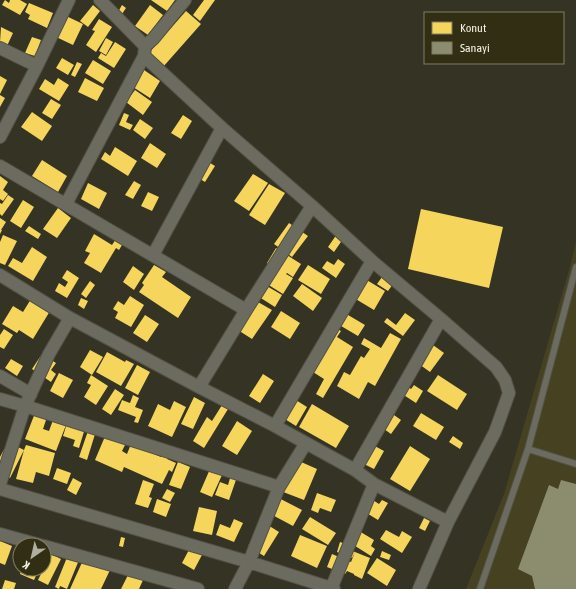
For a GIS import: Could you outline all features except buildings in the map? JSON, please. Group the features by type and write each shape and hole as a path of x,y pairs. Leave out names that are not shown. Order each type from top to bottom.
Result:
{"street":[{"path":"0,137 69,0"},
{"path":"100,0 145,51 222,128 312,206 372,261 496,367 505,380 509,393 495,432 448,522 419,589"},
{"path":"66,204 145,51 185,0"},
{"path":"0,48 37,66"},
{"path":"153,255 222,128"},
{"path":"0,166 246,310"},
{"path":"199,387 312,206"},
{"path":"275,426 372,261"},
{"path":"0,275 70,318 275,426 355,470 374,484 448,522"},
{"path":"0,484 31,394 49,354 70,318"},
{"path":"355,470 441,320"},
{"path":"0,376 31,394"},
{"path":"0,399 279,487"},
{"path":"235,589 249,562 279,487 306,443"},
{"path":"0,489 249,562 332,589 374,484"},
{"path":"0,534 12,537"},
{"path":"52,548 198,589"}],"lane":[{"path":"480,589 528,449 576,267"},
{"path":"528,449 576,464"}],"shaded area":[{"path":"576,242 576,589 466,589 504,494"}]}
